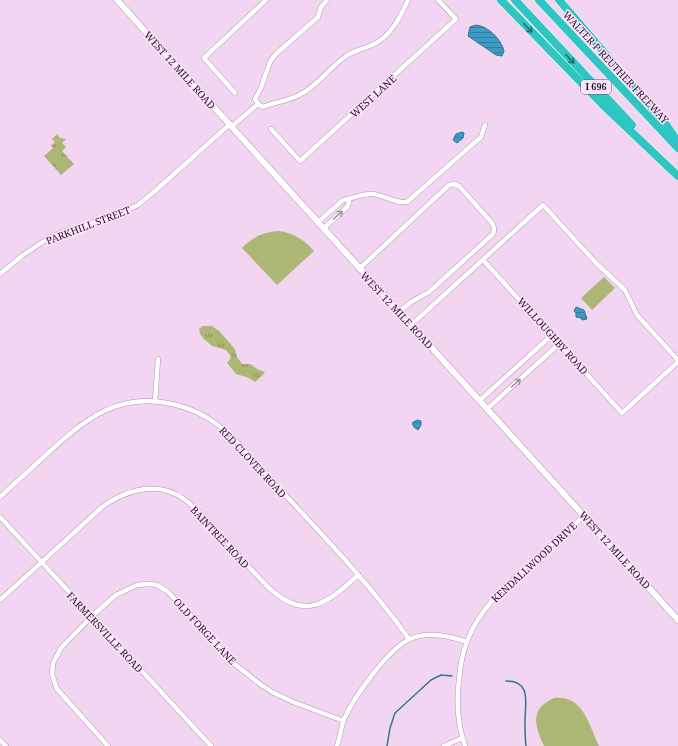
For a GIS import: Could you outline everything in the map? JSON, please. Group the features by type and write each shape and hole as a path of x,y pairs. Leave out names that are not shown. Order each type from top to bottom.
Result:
{"highway":[{"path":"501,0 602,104 678,175"},
{"name":"I 696","path":"515,0 678,175"},
{"name":"WALTER P REUTHER FREEWAY","path":"539,0 678,148"},
{"path":"559,0 665,123 678,142"}],"main road":[{"name":"WEST 12 MILE ROAD","path":"117,0 317,223 678,620"}],"street":[{"path":"235,93 204,58 266,0"},
{"path":"327,0 321,7 318,17 271,60 261,88 255,99 258,104 263,107 301,94 309,89 346,56 372,46 382,40 396,24 408,0"},
{"name":"WEST LANE","path":"272,130 300,161 456,19 438,0"},
{"name":"PARKHILL STREET","path":"0,274 23,255 48,239 63,232 115,216 138,205 258,104"},
{"path":"317,223 343,200 349,200 365,194 379,195 399,202 407,202 481,137 485,125"},
{"path":"359,268 449,185 452,184 459,186 492,223 494,227 493,234 429,292 410,302 399,312"},
{"path":"323,229 348,206 349,200"},
{"path":"411,325 543,205 596,263 625,290 637,315 678,361"},
{"name":"WILLOUGHBY ROAD","path":"483,260 622,413 678,361"},
{"path":"479,400 552,335"},
{"path":"487,409 559,344"},
{"path":"155,401 158,359"},
{"name":"RED CLOVER ROAD","path":"0,497 70,433 98,414 130,402 146,400 187,407 200,412 226,432 358,575 387,609 409,640"},
{"name":"BAINTREE ROAD","path":"0,600 102,507 125,494 138,490 151,489 162,490 183,498 206,519 276,595 293,604 314,606 323,603 338,594 358,575"},
{"name":"KENDALLWOOD DRIVE","path":"465,746 462,738 458,709 458,691 462,657 474,626 484,610 512,580 584,516"},
{"name":"FARMERSVILLE ROAD","path":"0,517 210,746"},
{"name":"OLD FORGE LANE","path":"108,746 60,694 52,674 53,663 61,648 91,617 116,595 126,589 143,585 157,585 168,591 232,662 260,684 272,692 293,702 344,721"},
{"path":"337,746 344,721 352,703 371,676 398,648 409,640 427,635 452,637 467,642"},
{"path":"444,746 462,738"},
{"path":"0,740 6,746"}],"green space":[{"path":"57,134 60,138 66,139 62,143 66,147 62,151 74,164 61,175 44,156 53,148 51,146 55,142 52,139"},
{"path":"279,231 289,233 298,238 314,251 277,285 242,248 259,236"},
{"path":"604,277 615,288 592,310 581,298"},
{"path":"203,326 212,326 219,331 235,349 237,357 242,364 250,364 265,373 255,382 249,378 236,374 227,363 231,356 226,350 212,346 200,334 199,329"},
{"path":"554,698 564,698 572,701 578,706 584,713 599,746 544,746 538,732 536,719 537,713 546,702"}],"water":[{"path":"476,25 485,28 497,38 504,51 502,56 496,55 468,36 470,27"},
{"path":"462,132 464,133 463,138 457,143 453,140 456,134"},
{"path":"576,307 584,310 587,319 582,320 581,318 576,317 576,313 574,311"},
{"path":"417,420 421,421 421,425 418,430 412,423"}],"waterway":[{"path":"387,746 390,728 395,713 431,680 441,675 452,676"},
{"path":"506,681 514,682 520,685 525,694 526,746"}]}
